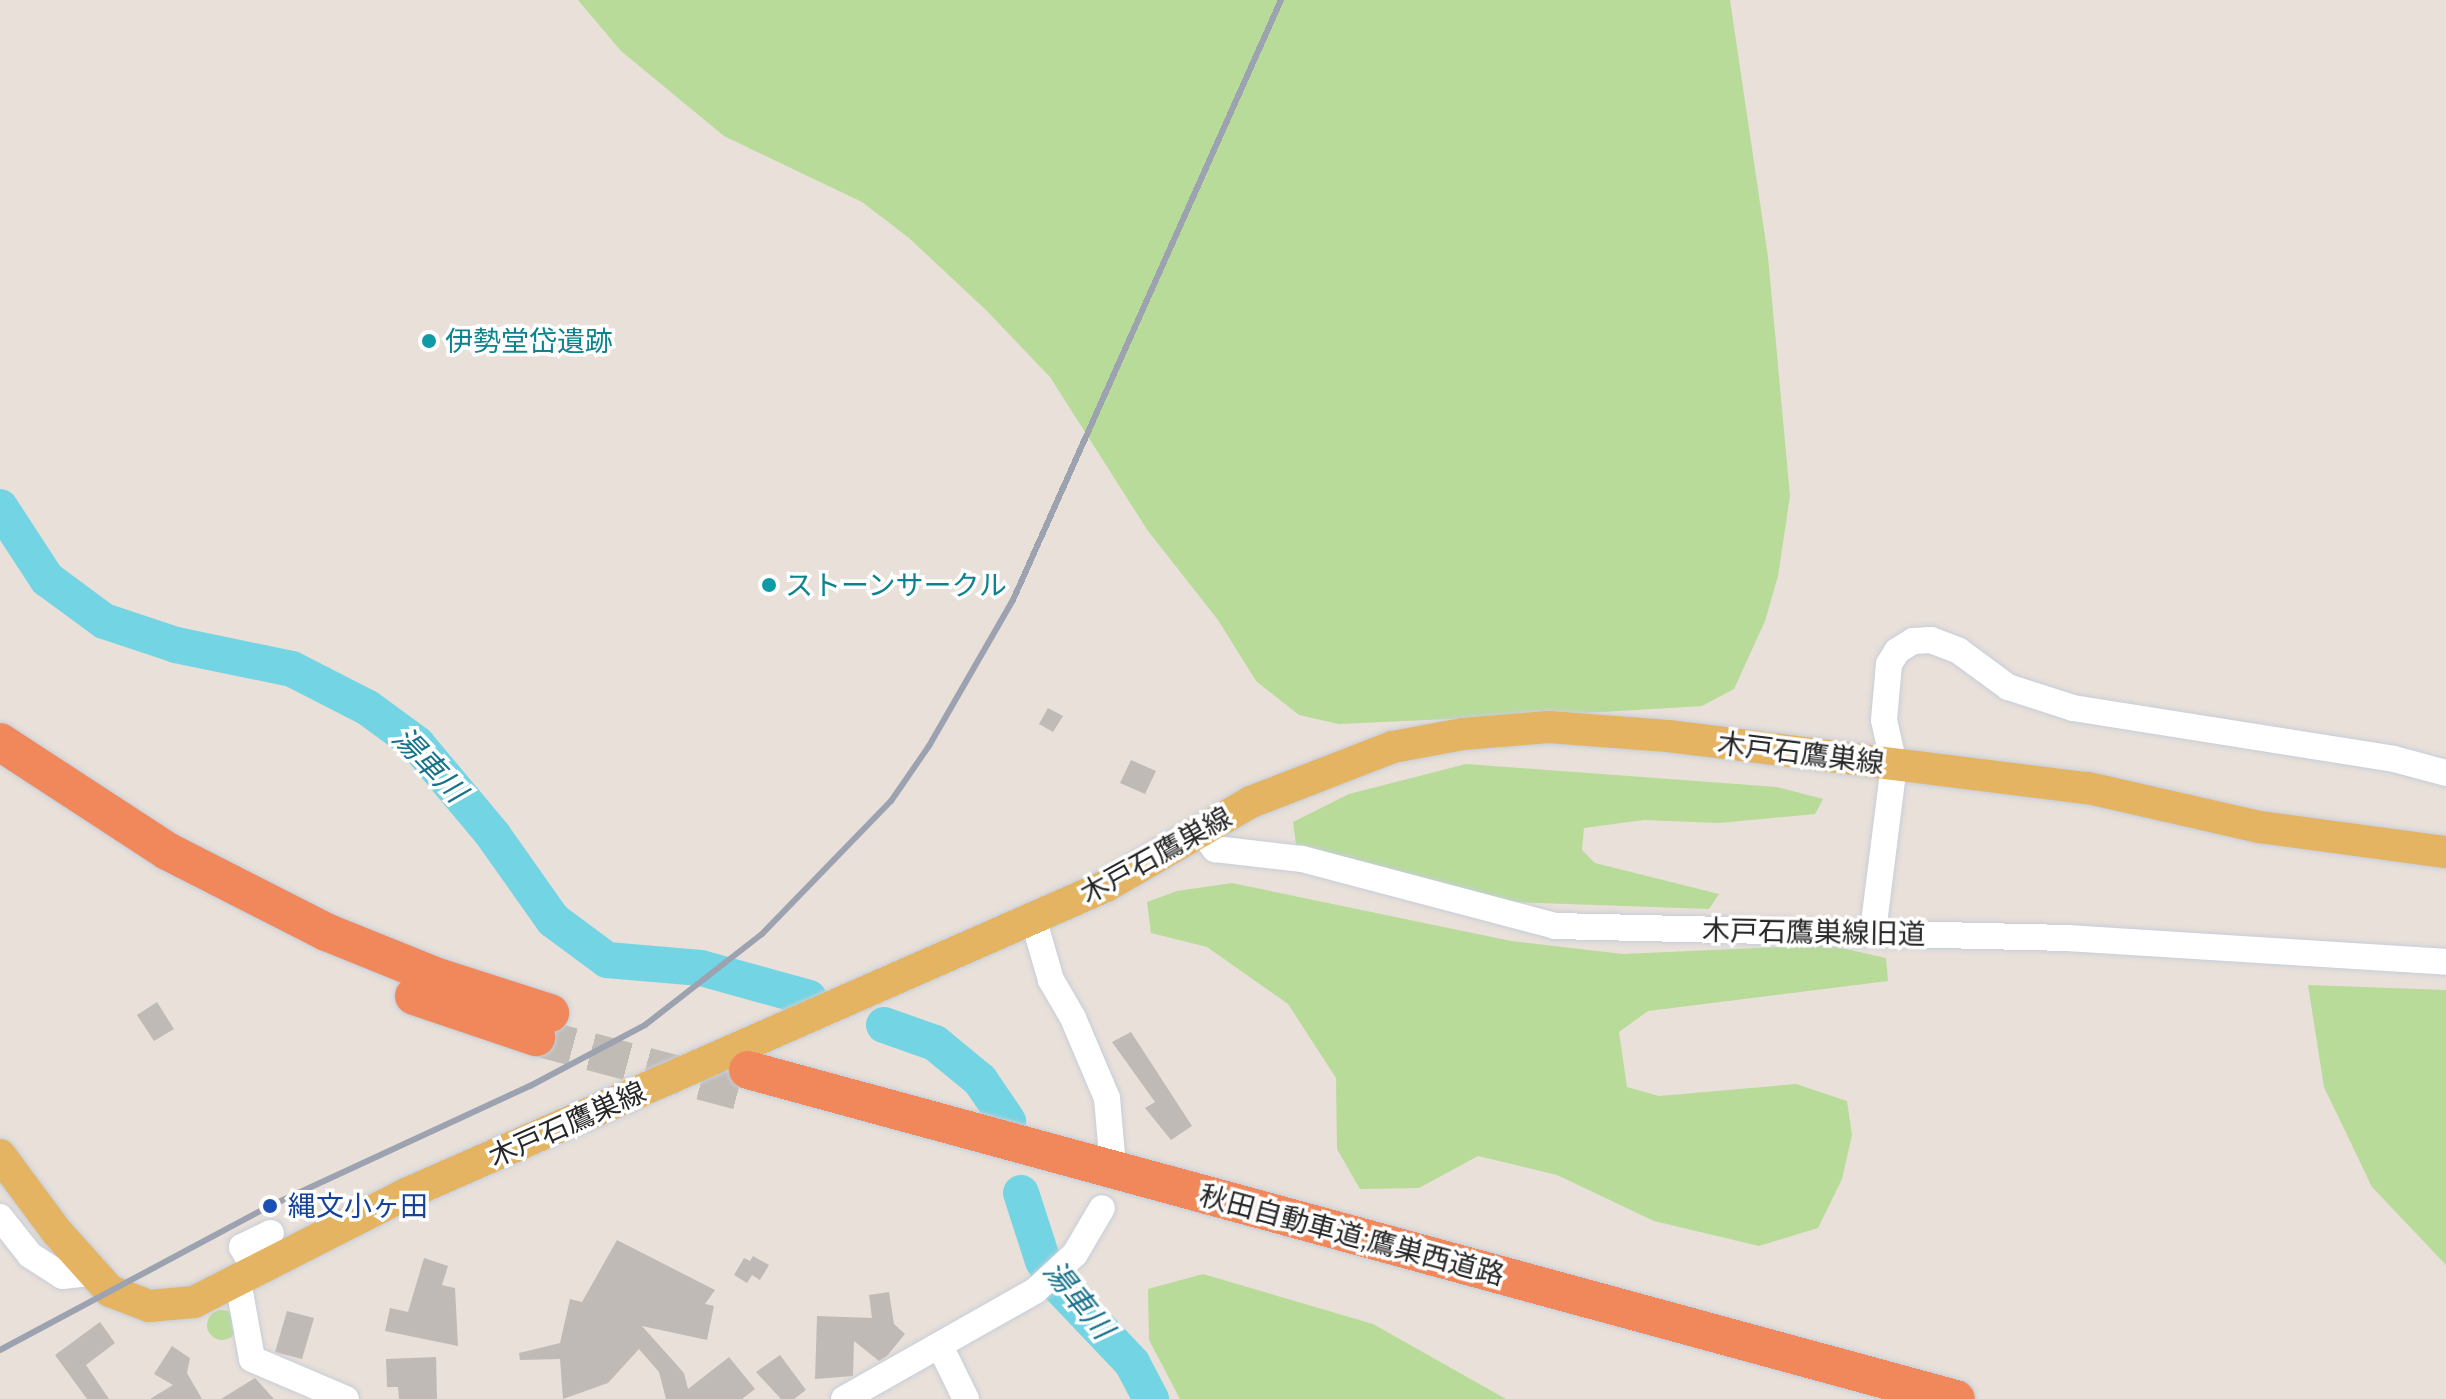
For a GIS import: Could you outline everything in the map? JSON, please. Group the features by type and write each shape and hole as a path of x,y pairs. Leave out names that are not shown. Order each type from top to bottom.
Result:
{"highway":[{"path":"0,742 167,851 326,932 435,976 543,1025 393,988 236,917 121,854 0,772"},
{"name":"秋田自動車道;鷹巣西道路","path":"1876,1399 743,1081 1956,1399"}],"main road":[{"name":"木戸石鷹巣線","path":"0,1155 92,1273 125,1301 149,1306 194,1302 244,1270 406,1194 1106,886 1201,830 1320,771 1393,747 1463,734 1549,727 2088,788 2260,827 2446,852"}],"street":[{"path":"1873,931 1894,765 1884,720 1889,664 1913,641 1931,640 1959,651 2008,687 2073,708 2394,759 2446,773"},
{"name":"木戸石鷹巣線旧道","path":"1201,830 1215,849 1302,859 1555,926 1873,931 2446,962"},
{"path":"1033,918 1051,980 1107,1098 1112,1155"},
{"path":"844,1399 1035,1291 1075,1254 1102,1208"},
{"path":"0,1217 30,1255 62,1276 92,1273"},
{"path":"271,1233 242,1247 252,1359 346,1399"},
{"path":"940,1346 966,1399"}],"green space":[{"path":"578,0 1730,0 1768,257 1790,496 1778,576 1765,621 1734,689 1702,706 1603,712 1339,724 1299,715 1256,681 1218,620 1148,531 1050,377 987,311 909,238 862,202 724,136 621,51"},
{"path":"1466,764 1777,787 1823,799 1815,814 1719,823 1644,820 1584,828 1582,850 1595,863 1719,894 1709,909 1513,902 1296,844 1293,822 1349,794"},
{"path":"1232,883 1511,941 1623,954 1828,945 1886,958 1888,981 1648,1011 1619,1032 1627,1087 1659,1096 1796,1084 1847,1101 1852,1135 1842,1179 1818,1228 1759,1246 1654,1221 1557,1175 1478,1156 1419,1188 1360,1189 1337,1149 1336,1078 1288,1004 1207,947 1151,933 1147,902 1177,891"},
{"path":"2308,985 2446,990 2446,1265 2372,1187 2324,1087"},
{"path":"1203,1274 1373,1324 1506,1399 1180,1399 1149,1340 1148,1289"},
{"path":"222,1310 228,1311 236,1319 236,1331 228,1339 222,1340 216,1339 208,1331 207,1325 208,1319 216,1311"}],"building":[{"path":"1048,708 1063,716 1053,732 1039,724"},
{"path":"1131,760 1156,771 1145,794 1120,783"},
{"path":"157,1002 174,1029 154,1041 137,1015"},
{"path":"1131,1032 1192,1126 1171,1140 1145,1108 1155,1102 1112,1042"},
{"path":"617,1240 715,1290 705,1304 714,1306 707,1340 642,1326 684,1373 688,1389 729,1357 755,1389 742,1399 666,1399 659,1372 639,1349 608,1383 563,1399 560,1359 520,1360 519,1353 560,1343 570,1299 582,1302"},
{"path":"753,1256 769,1265 760,1280 752,1275 747,1283 734,1275 744,1258 750,1261"},
{"path":"424,1258 448,1266 442,1285 455,1288 458,1346 385,1331 390,1308 408,1312"},
{"path":"889,1292 894,1324 905,1334 887,1356 879,1361 854,1341 853,1376 815,1379 817,1316 872,1318 869,1295"},
{"path":"287,1311 314,1318 302,1359 275,1352"},
{"path":"100,1322 115,1343 86,1365 109,1399 87,1399 55,1355"},
{"path":"172,1346 190,1358 187,1373 202,1399 150,1399 173,1385 154,1374"},
{"path":"780,1355 806,1390 794,1399 781,1399 756,1372"},
{"path":"436,1357 437,1399 399,1399 398,1387 387,1387 386,1359"},
{"path":"255,1378 274,1399 221,1399"}],"waterway":[{"name":"湯車川","path":"0,507 47,579 104,621 176,645 292,669 368,708 417,744 493,835 553,920 607,960 701,968 809,998"},
{"name":"湯車川","path":"884,1025 935,1043 980,1080 1008,1121"},
{"name":"湯車川","path":"1021,1193 1043,1261 1060,1287 1132,1363 1151,1399"}],"tunnel":[{"path":"536,1037 739,1091"}],"railway":[{"path":"0,1350 270,1206 530,1086 645,1025 762,934 891,801 929,746 1013,600 1281,0"}],"place":[{"name":"伊勢堂岱遺跡","path":"429,341"},
{"name":"ストーンサークル","path":"769,585"},
{"name":"縄文小ヶ田","path":"270,1206"}]}
